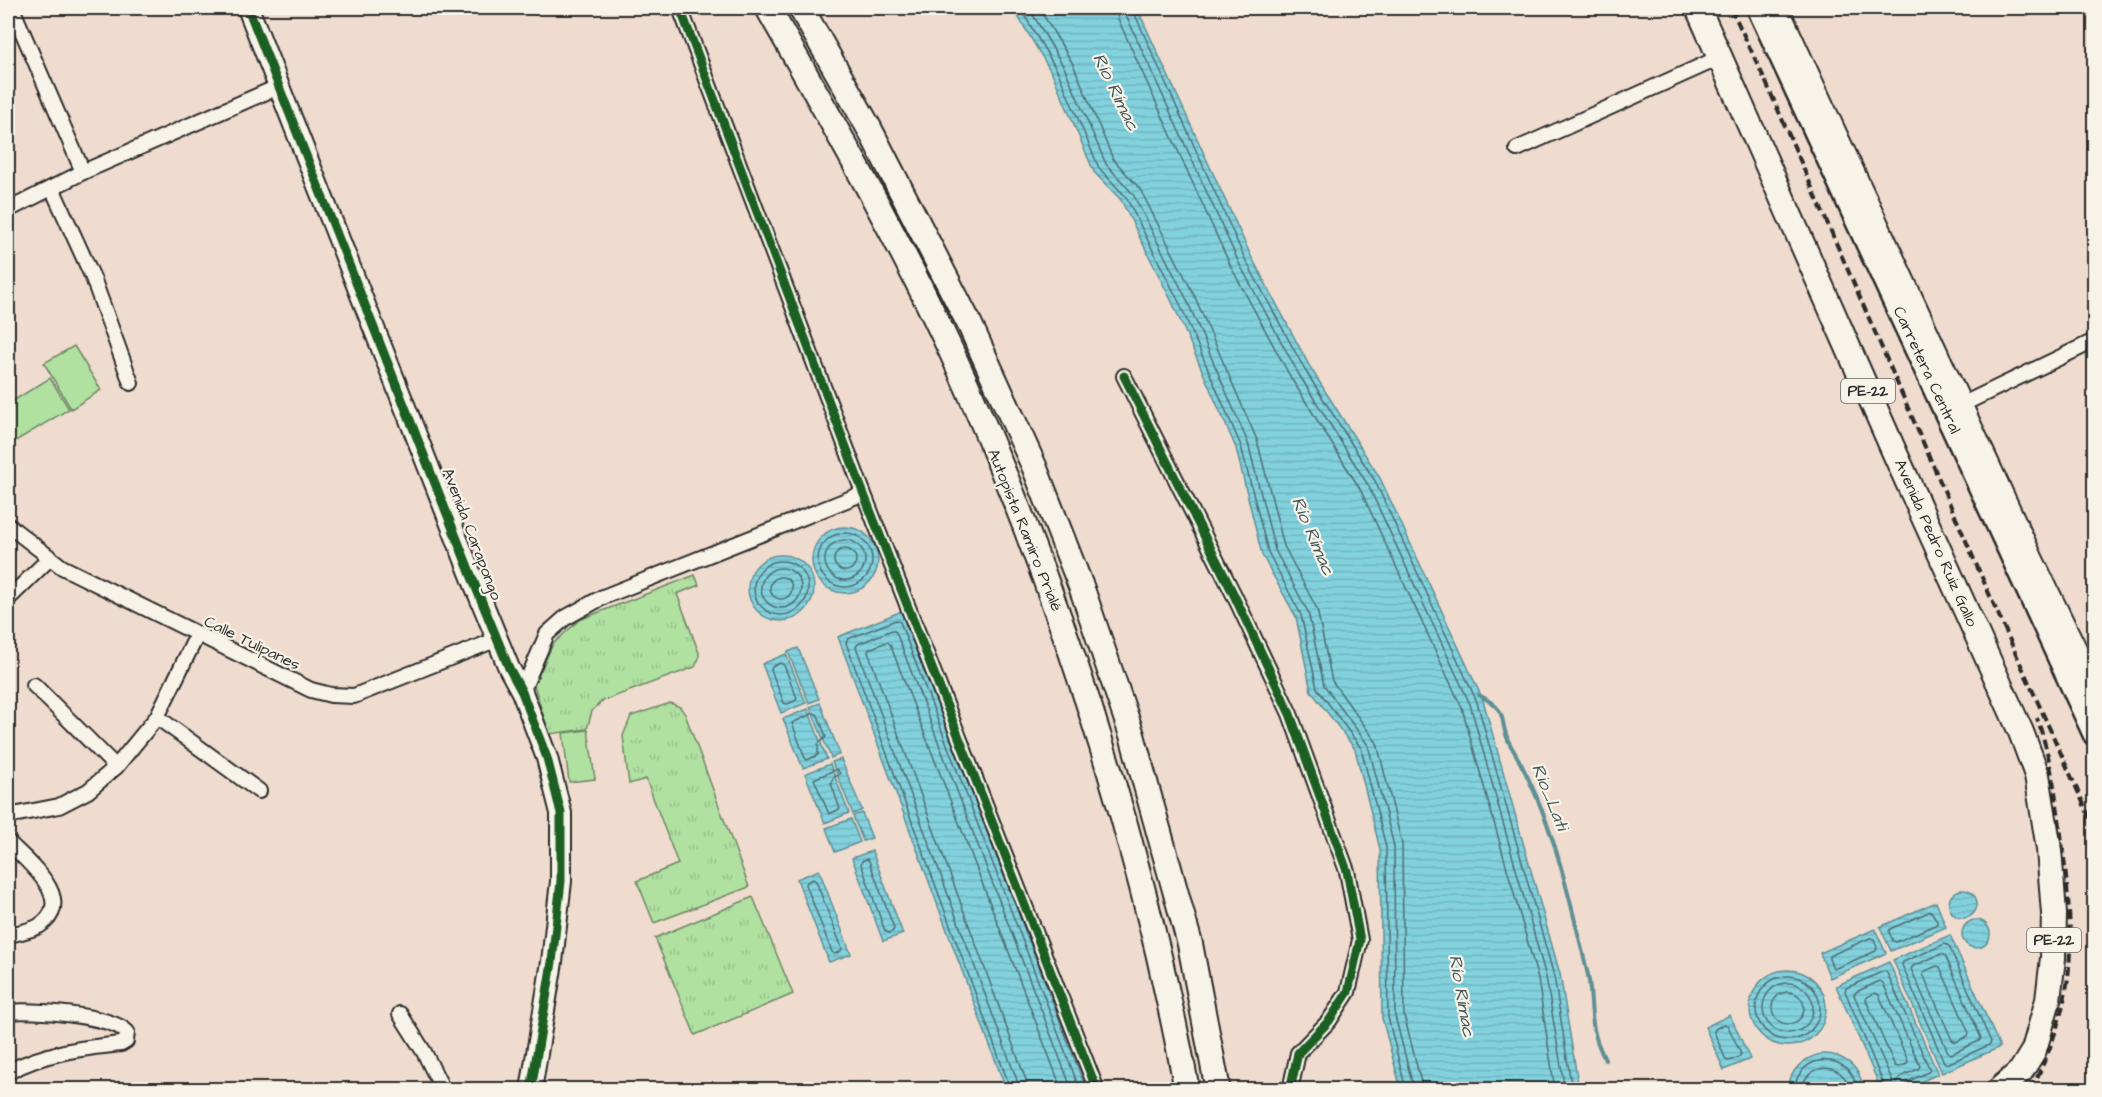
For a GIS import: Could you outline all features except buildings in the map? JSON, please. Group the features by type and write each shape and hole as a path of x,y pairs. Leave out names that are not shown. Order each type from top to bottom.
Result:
{"highway":[{"name":"Autopista Ramiro Prialé","path":"768,8 846,146 966,385 1048,586 1106,758 1144,897 1187,1089"},
{"name":"Autopista Ramiro Prialé","path":"801,8 869,128 970,325 1034,466 1082,589 1132,735 1190,944 1218,1089"},
{"name":"Avenida Pedro Ruiz Gallo","path":"1698,8 2012,711 2037,775 2051,866 2054,936 2051,980 2044,1019 2034,1050 2021,1071 1999,1089"},
{"name":"Carretera Central","path":"1778,11 2031,560 2094,690"}],"main road":[{"name":"Carretera Central","path":"1758,8 2094,734"}],"street":[{"path":"12,8 83,172"},
{"name":"Avenida Carapongo","path":"249,8 509,668 522,692 547,758 561,813 561,881 552,962 531,1089"},
{"path":"680,8 863,492 1097,1089"},
{"path":"1517,149 1719,58"},
{"path":"8,210 83,172 280,86"},
{"path":"52,188 110,319 131,383"},
{"path":"1961,405 2094,341"},
{"path":"1124,376 1234,595 1290,714 1347,871 1360,940 1348,992 1329,1022 1298,1053 1290,1089"},
{"path":"522,692 547,634 565,618 603,597 863,492"},
{"name":"Calle Tulipanes","path":"8,525 62,567 310,690 331,695 354,696 498,639"},
{"path":"8,599 50,558"},
{"path":"8,816 59,806 88,791 116,767 157,717 197,634"},
{"path":"34,685 116,767"},
{"path":"157,717 259,791"},
{"path":"8,842 51,889 54,906 52,916 37,927 8,935"},
{"path":"8,1012 46,1011 83,1017 121,1028 127,1032 128,1036 121,1044 64,1051 28,1062 8,1072"},
{"path":"400,1014 424,1052 443,1089"}],"green space":[{"path":"74,346 101,390 71,409 44,363"},
{"path":"50,378 69,409 9,445 8,404"},
{"path":"695,575 699,585 677,594 699,653 695,667 602,701 592,711 587,729 549,734 534,685 553,644 579,620"},
{"path":"670,703 680,707 685,714 749,887 654,923 637,881 678,864 646,779 629,784 623,736 631,716"},
{"path":"588,730 595,779 569,782 563,733"},
{"path":"753,897 793,994 695,1035 655,938"}],"water":[{"name":"Río Rímac","path":"1013,8 1137,8 1251,256 1310,367 1380,478 1483,700 1560,974 1579,1089 1401,1089 1382,1018 1380,849 1355,749 1311,691 1296,617 1262,555 1236,448 1173,304 1121,200 1094,172 1053,75"},
{"path":"839,527 851,527 863,532 873,542 878,560 876,573 863,588 851,593 839,593 827,588 817,578 812,566 812,554 817,542 827,532"},
{"path":"775,555 787,555 799,560 809,570 814,588 812,601 799,616 787,621 775,621 763,616 753,606 748,594 748,582 753,570 763,560"},
{"path":"902,611 1086,1089 1006,1089 838,637"},
{"path":"798,648 819,699 809,703 788,652"},
{"path":"786,654 806,703 781,713 762,664"},
{"path":"820,703 840,754 831,758 810,707"},
{"path":"808,709 827,759 803,768 783,719"},
{"path":"841,759 862,810 853,814 832,762"},
{"path":"830,764 849,813 825,823 805,774"},
{"path":"862,813 872,838 863,841 853,816"},
{"path":"851,819 860,842 835,852 826,828"},
{"path":"872,851 903,934 883,941 852,858"},
{"path":"819,870 851,954 829,962 797,879"},
{"path":"1963,890 1973,894 1977,904 1973,914 1963,918 1953,914 1949,904 1953,894"},
{"path":"1936,902 1946,927 1891,951 1880,927"},
{"path":"1976,920 1986,924 1990,934 1986,944 1976,948 1966,944 1962,934 1966,924"},
{"path":"1875,929 1886,953 1830,978 1820,953"},
{"path":"1950,935 2000,1047 1942,1073 1893,960"},
{"path":"1889,962 1938,1074 1905,1089 1881,1089 1836,986"},
{"path":"1788,970 1803,973 1815,981 1823,993 1826,1008 1823,1023 1815,1035 1803,1043 1788,1046 1773,1043 1761,1035 1753,1023 1750,1008 1753,993 1761,981 1773,973"},
{"path":"1730,1015 1750,1059 1724,1070 1705,1027"},
{"path":"1821,1054 1837,1056 1850,1063 1859,1074 1863,1089 1788,1089 1791,1076 1798,1066 1809,1058"}],"waterway":[{"name":"Rio_Lati","path":"1479,695 1490,701 1500,712 1504,730 1526,773 1549,829 1588,975 1593,1027 1605,1060"}],"railway":[{"path":"1731,8 1765,80 1994,605 2094,827"},
{"path":"2031,1090 2044,1063 2059,1021 2066,992 2070,947 2067,887 2057,805 2051,770 2037,718"}],"cycle path":[{"path":"248,8 475,585 509,668 522,692 547,758 561,813 561,881 552,962 531,1090"},
{"path":"680,8 863,492 1097,1090"},
{"path":"1124,376 1234,595 1290,714 1347,871 1360,940 1348,992 1329,1021 1298,1053 1290,1090"}]}
